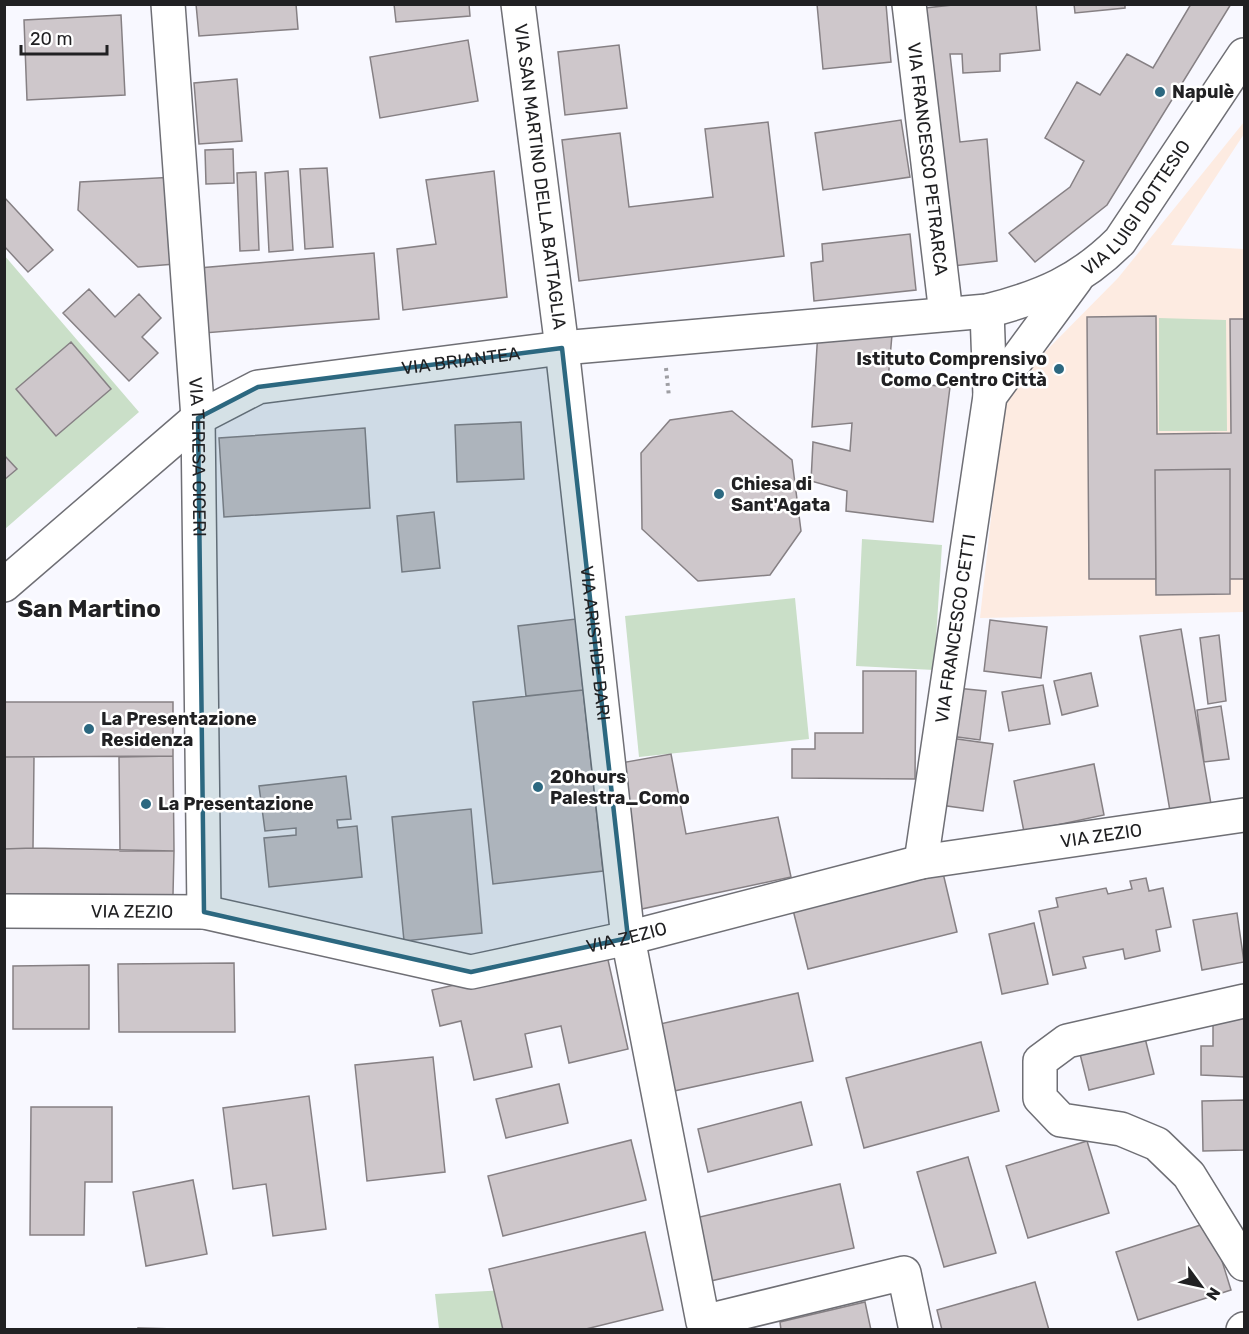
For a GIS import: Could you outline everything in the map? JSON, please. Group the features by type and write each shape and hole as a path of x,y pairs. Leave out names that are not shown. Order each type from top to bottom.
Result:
{"street":[{"name":"VIA TERESA CICERI","path":"168,4 198,417 204,912"},
{"name":"VIA SAN MARTINO DELLA BATTAGLIA","path":"518,4 562,348"},
{"name":"VIA FRANCESCO PETRARCA","path":"909,4 946,314"},
{"name":"VIA LUIGI DOTTESIO","path":"987,311 1017,303 1076,279 1097,264 1120,241 1245,55"},
{"name":"VIA FRANCESCO CETTI","path":"990,396 1076,279"},
{"name":"VIA BRIANTEA","path":"8,576 198,417 258,387 562,348 987,311"},
{"name":"VIA FRANCESCO CETTI","path":"921,862 990,396 987,311"},
{"name":"VIA ARISTIDE BARI","path":"562,348 628,938 703,1322 904,1273 916,1329"},
{"name":"VIA ZEZIO","path":"4,911 204,912 471,972 628,938 921,862 1245,815"},
{"path":"1245,1001 1067,1041 1040,1061 1040,1098 1061,1120 1121,1130 1157,1144 1189,1174 1245,1264"}],"path":[{"path":"666,371 669,397"}],"highlighted area":[{"path":"562,348 628,938 471,972 204,912 198,418 258,387"}],"shaded area":[{"name":"Istituto Comprensivo Como Centro Città","path":"1244,122 1244,134 1171,245 1244,249 1244,319 1230,319 1231,433 1157,434 1087,318 1089,579 1156,579 1157,595 1230,594 1230,579 1244,579 1244,612 980,618 1003,409 1036,361 1118,278"}],"green space":[{"path":"4,255 139,412 5,529 4,529"},
{"path":"1159,318 1226,320 1227,431 1159,431"},
{"path":"862,539 942,545 934,670 856,666"},
{"path":"795,598 809,739 639,757 625,616"},
{"path":"521,1289 520,1329 439,1329 435,1294"}],"building":[{"path":"196,4 296,4 298,29 199,36"},
{"path":"394,4 469,4 470,16 396,22"},
{"path":"817,4 886,4 891,62 823,69"},
{"path":"962,4 1036,4 1040,50 1000,54 1000,71 963,73 962,54 950,54 960,142 987,139 997,261 953,266 925,8"},
{"path":"1074,4 1125,4 1125,8 1075,13"},
{"path":"1191,4 1231,4 1107,205 1035,262 1009,233 1070,187 1084,161 1045,138 1077,82 1100,95 1127,54 1153,68"},
{"path":"121,15 125,95 27,100 24,20"},
{"path":"468,40 478,101 380,118 370,57"},
{"path":"619,45 627,108 565,115 558,52"},
{"path":"237,79 242,141 199,144 194,83"},
{"path":"901,120 910,177 823,190 815,133"},
{"path":"768,122 784,256 579,281 562,140 620,133 629,207 713,197 705,129"},
{"path":"233,149 234,183 206,184 205,150"},
{"path":"327,168 333,247 305,249 300,169"},
{"path":"288,171 293,250 269,252 265,173"},
{"path":"494,171 507,297 403,310 397,249 436,244 426,180"},
{"path":"256,172 259,250 240,251 237,173"},
{"path":"176,177 175,264 138,267 78,210 80,182"},
{"path":"4,197 53,250 28,272 4,246"},
{"path":"910,234 916,290 814,301 811,263 823,261 822,244"},
{"path":"374,253 379,319 204,333 199,268"},
{"path":"89,289 115,317 139,294 161,318 142,337 158,353 129,381 63,313"},
{"path":"1156,316 1157,434 1231,433 1230,319 1244,319 1244,579 1230,579 1230,469 1155,470 1156,579 1089,579 1087,317"},
{"path":"893,323 888,381 950,387 933,522 846,511 847,491 811,481 813,442 850,451 852,423 812,427 818,331"},
{"path":"71,342 111,389 56,436 16,389"},
{"name":"Chiesa di Sant'Agata","path":"732,411 792,460 801,531 770,575 698,581 642,529 641,453 670,420"},
{"path":"521,422 524,479 457,482 455,425"},
{"path":"365,428 370,508 224,517 219,438"},
{"path":"4,455 17,469 4,480"},
{"path":"1230,469 1230,594 1156,595 1155,470"},
{"path":"434,512 440,568 402,572 397,516"},
{"path":"576,619 583,690 526,696 518,626"},
{"path":"990,620 1047,627 1041,678 984,671"},
{"path":"1181,629 1211,804 1170,811 1140,636"},
{"path":"1219,635 1226,701 1208,704 1200,638"},
{"path":"863,671 916,671 915,779 792,778 792,749 815,749 815,733 863,733"},
{"path":"1091,673 1098,706 1062,715 1054,681"},
{"path":"1043,685 1050,724 1009,731 1002,692"},
{"path":"956,688 986,691 980,740 950,736"},
{"name":"20hours Palestra_Como","path":"583,690 603,871 493,884 473,702"},
{"name":"La Presentazione Residenza","path":"4,702 173,702 173,756 4,757"},
{"path":"1221,706 1229,759 1204,762 1197,710"},
{"path":"950,738 993,744 983,811 940,805"},
{"path":"671,754 686,834 778,817 791,877 637,910 615,764"},
{"name":"La Presentazione","path":"173,756 174,851 120,851 119,757"},
{"path":"4,757 34,757 33,848 4,849"},
{"path":"1094,764 1104,815 1024,832 1014,781"},
{"path":"346,776 351,819 337,820 338,828 357,826 362,877 269,887 264,838 296,835 296,828 265,831 259,786"},
{"path":"471,809 482,933 404,941 392,817"},
{"path":"4,849 174,851 173,895 4,894"},
{"path":"943,873 957,932 808,969 793,910"},
{"path":"1146,878 1149,891 1163,888 1171,927 1156,930 1160,951 1125,959 1123,949 1083,957 1086,968 1053,975 1039,911 1058,907 1056,898 1106,888 1108,894 1132,889 1130,881"},
{"path":"1237,913 1244,962 1202,970 1193,920"},
{"path":"1034,923 1048,984 1002,994 989,934"},
{"path":"606,951 628,1049 569,1063 561,1026 525,1034 532,1067 474,1080 461,1021 440,1026 432,990"},
{"path":"234,963 235,1032 119,1032 118,964"},
{"path":"89,965 89,1029 13,1029 13,966"},
{"path":"798,993 813,1061 674,1091 660,1024"},
{"path":"1213,1014 1244,1015 1244,1077 1201,1075 1201,1046 1213,1046"},
{"path":"1144,1034 1154,1074 1089,1090 1079,1050"},
{"path":"981,1042 999,1111 864,1148 846,1078"},
{"path":"433,1057 445,1172 367,1181 355,1065"},
{"path":"559,1084 568,1123 506,1138 496,1099"},
{"path":"309,1096 326,1229 273,1236 266,1184 233,1189 223,1108"},
{"path":"1244,1100 1244,1150 1203,1151 1202,1101"},
{"path":"801,1102 812,1145 708,1172 698,1129"},
{"path":"31,1107 112,1107 112,1182 85,1182 84,1235 30,1235"},
{"path":"631,1140 646,1200 503,1236 488,1176"},
{"path":"1087,1141 1109,1213 1028,1238 1006,1166"},
{"path":"968,1157 996,1253 944,1267 917,1172"},
{"path":"193,1180 207,1254 146,1266 133,1192"},
{"path":"840,1184 854,1248 702,1283 687,1220"},
{"path":"1210,1222 1231,1290 1138,1320 1116,1252"},
{"path":"645,1232 663,1310 582,1330 503,1330 489,1269"},
{"path":"1035,1282 1049,1330 942,1330 937,1310"},
{"path":"865,1302 871,1330 781,1330 780,1322"},
{"path":"138,1328 215,1330 138,1330"}],"place":[{"name":"Napulè","path":"1160,92"},
{"name":"Istituto Comprensivo Como Centro Città","path":"1059,369"},
{"name":"Chiesa di Sant'Agata","path":"719,494"},
{"name":"La Presentazione Residenza","path":"89,729"},
{"name":"20hours Palestra_Como","path":"538,787"},
{"name":"La Presentazione","path":"146,804"}],"district":[{"name":"San Martino","path":"89,609"}]}
